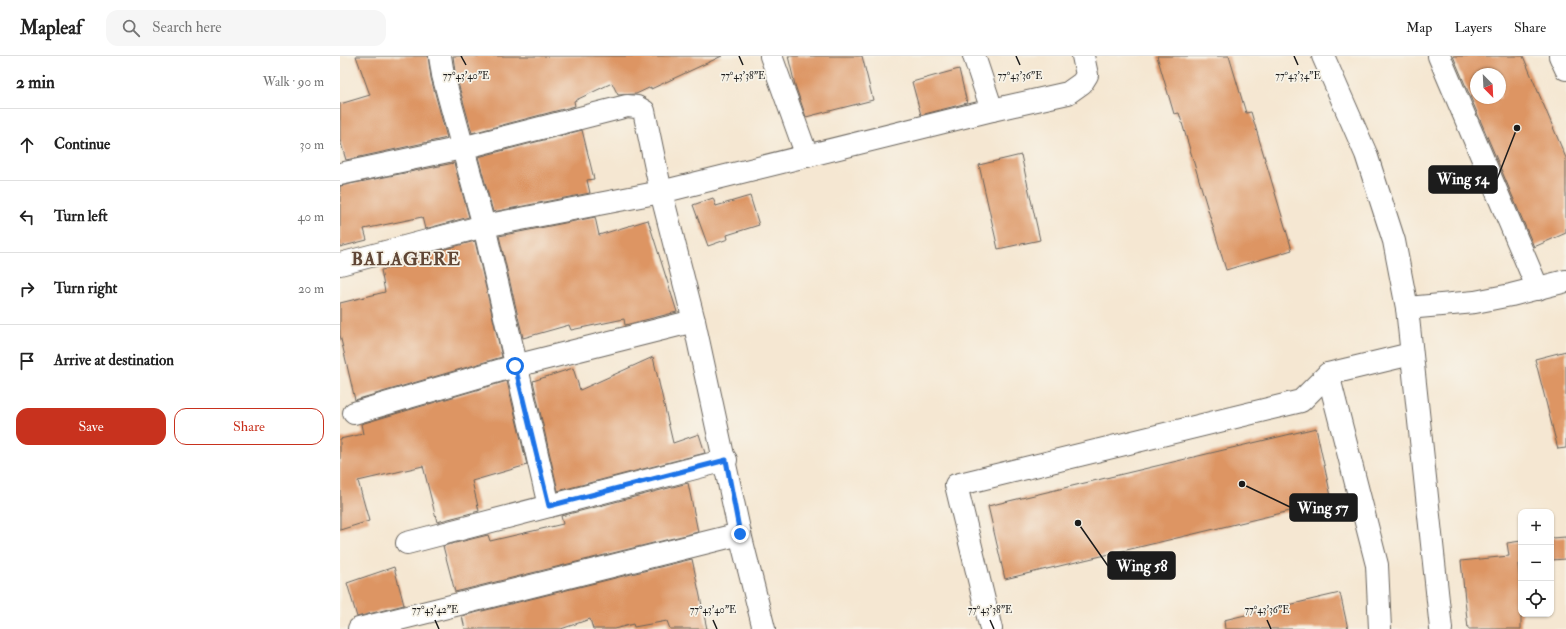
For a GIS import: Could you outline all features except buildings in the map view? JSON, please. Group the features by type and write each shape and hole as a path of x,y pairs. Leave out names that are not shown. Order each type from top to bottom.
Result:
{"street":[{"path":"440,56 443,75 484,226 515,366 549,506"},
{"path":"771,56 807,156"},
{"path":"974,56 992,110"},
{"path":"340,264 484,226 661,192 992,110 1068,93 1082,83 1087,75 1083,56"},
{"path":"1323,56 1366,154 1394,241 1407,308 1441,629"},
{"path":"1439,56 1538,289"},
{"path":"1560,56 1566,69"},
{"path":"340,174 462,148 627,106 637,107 644,111 661,192 694,321 726,460 740,534 764,629"},
{"path":"1407,308 1475,302 1538,289 1566,281"},
{"path":"354,413 515,366 694,321"},
{"path":"991,629 956,485 1302,401 1328,374 1411,354"},
{"path":"1328,374 1377,565 1380,629"},
{"path":"407,543 726,460"},
{"path":"358,629 740,534"}],"place":[{"name":"Wing 54","path":"1517,128"},
{"name":"Wing 57","path":"1242,484"},
{"name":"Wing 58","path":"1078,523"}],"district":[{"name":"BALAGERE","path":"406,259"}],"route":[{"path":"515,366 549,506 726,460 740,534"}]}
